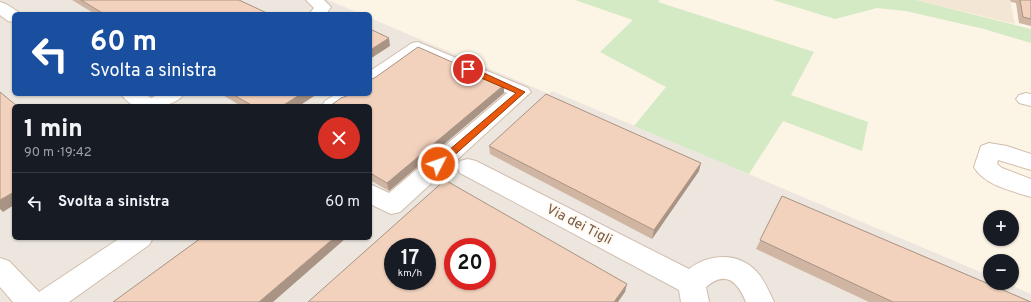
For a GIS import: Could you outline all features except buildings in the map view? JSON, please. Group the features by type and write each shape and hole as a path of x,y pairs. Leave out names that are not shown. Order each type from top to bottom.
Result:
{"street":[{"path":"314,0 323,7 319,12"},
{"path":"0,7 12,15"},
{"path":"372,79 418,47 521,92 391,206 372,194"},
{"path":"134,96 148,104"},
{"path":"155,104 170,96"},
{"path":"335,104 347,96"},
{"path":"1031,162 1007,154 989,151 985,168 994,174 1031,188"},
{"name":"Via dei Tigli","path":"468,167 693,292 709,270 721,267 738,271 754,287 760,302"},
{"path":"47,302 137,240"},
{"path":"0,269 31,302"}],"shaded area":[{"path":"0,0 328,0 356,12 12,12 12,96 372,96 372,19 549,94 552,91 983,273 983,290 1019,290 1019,289 1031,294 1031,302 0,302"},
{"path":"916,0 1010,0 1015,24"}],"green space":[{"path":"575,0 660,0 658,2 814,52 791,95 868,122 862,151 783,121 749,174 634,126 666,87 600,52 633,20"},
{"path":"773,0 916,0 1031,29 1031,43 984,29 906,11 877,8 835,19"}],"route":[{"path":"438,164 521,92 468,69"}]}
